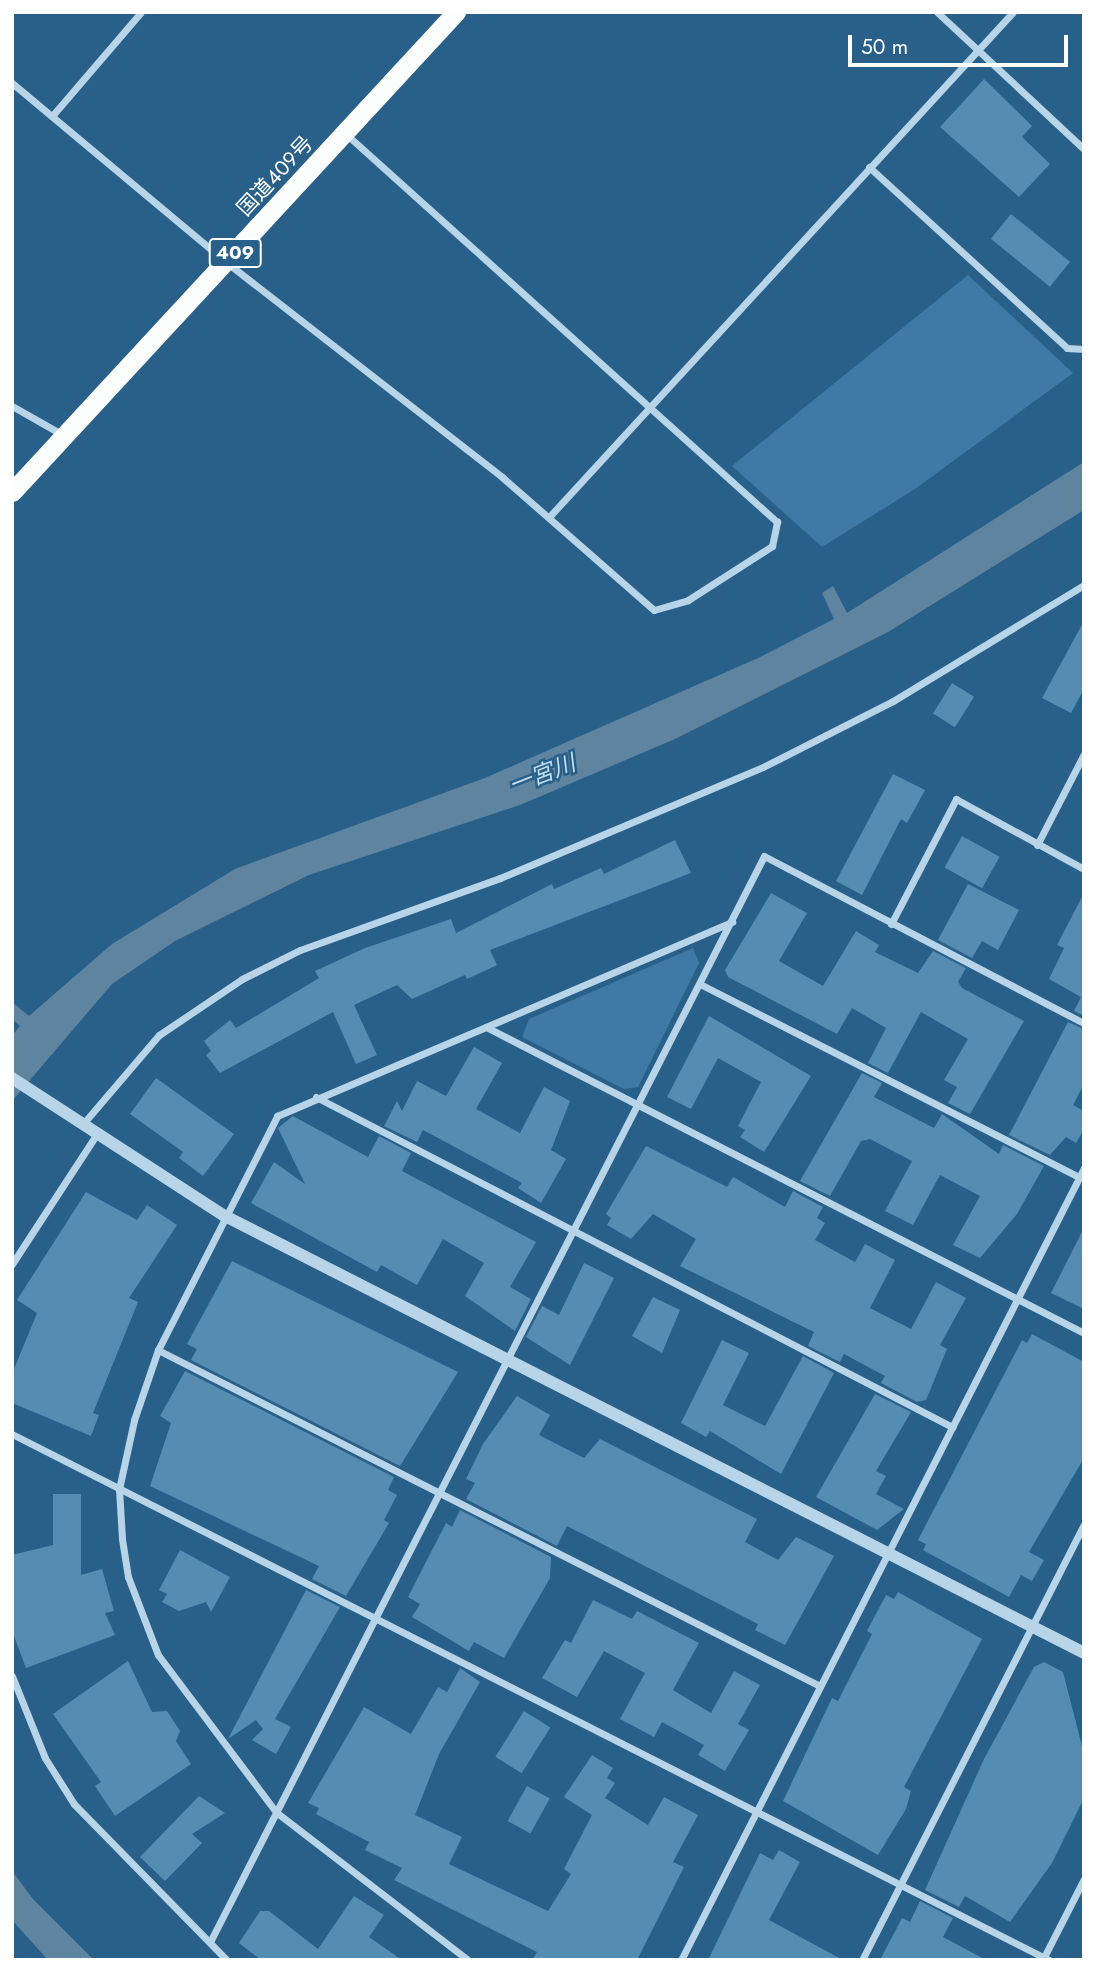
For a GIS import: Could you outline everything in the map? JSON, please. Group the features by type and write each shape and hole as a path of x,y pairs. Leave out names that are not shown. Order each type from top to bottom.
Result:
{"highway":[{"name":"国道409号","path":"12,492 456,12"}],"street":[{"path":"52,116 141,12"},
{"path":"937,12 1084,149"},
{"path":"549,517 1013,12"},
{"path":"12,83 226,262 549,517 653,610 688,600 772,546 777,522 346,133"},
{"path":"869,167 1068,348 1084,349"},
{"path":"12,406 63,436"},
{"path":"81,1125 159,1035 242,979 300,950 500,878 763,767 894,701 1084,585"},
{"path":"1037,845 1084,754"},
{"path":"891,925 956,799 1084,869"},
{"path":"210,1942 733,922 764,856 891,925 1084,1023"},
{"path":"468,1960 276,1812 158,1655 128,1577 120,1489 158,1350 223,1215 277,1116 316,1097 733,922"},
{"path":"701,984 1079,1177"},
{"path":"486,1027 1084,1333"},
{"path":"12,1078 223,1215 507,1363 1084,1653"},
{"path":"316,1097 952,1427"},
{"path":"12,1264 96,1135"},
{"path":"681,1960 1084,1168"},
{"path":"158,1350 820,1686"},
{"path":"12,1434 1045,1959 1084,1879"},
{"path":"862,1960 1084,1525"},
{"path":"12,1675 45,1758 74,1804 227,1960"}],"shaded area":[{"path":"968,275 1073,373 915,489 822,547 732,466"},
{"path":"693,948 699,963 638,1087 624,1089 522,1037 529,1019"}],"water":[{"name":"一宮川","path":"1084,462 1084,510 888,632 675,739 520,805 309,875 175,941 112,984 12,1101 12,1036 20,1026 12,1019 12,1002 29,1016 112,944 235,869 485,778 758,658 834,619 822,593 833,586 847,613"},
{"path":"12,1871 33,1899 94,1960 48,1960 12,1920"}],"building":[{"path":"984,79 1032,126 1022,137 1050,164 1019,197 940,127"},
{"path":"1011,214 1070,262 1050,287 991,239"},
{"path":"1084,621 1084,689 1071,713 1042,698"},
{"path":"952,683 974,697 955,727 933,714"},
{"path":"893,774 925,790 907,823 901,819 862,895 836,881"},
{"path":"962,836 1000,857 982,888 945,867"},
{"path":"675,840 691,873 490,950 497,965 467,979 465,975 412,999 397,985 354,1005 377,1055 356,1064 333,1012 220,1073 206,1055 211,1051 204,1041 230,1020 236,1028 319,978 315,971 365,948 451,919 456,933 552,884 554,889 601,868 604,874"},
{"path":"968,884 1019,910 998,950 982,941 972,958 938,940"},
{"path":"771,893 807,913 779,961 823,986 856,931 879,945 875,952 918,973 933,951 966,968 958,982 962,988 1024,1021 970,1114 948,1103 957,1087 944,1080 968,1039 921,1012 888,1073 868,1063 886,1028 852,1008 837,1034 728,977 725,970"},
{"path":"1084,893 1084,1016 1074,1011 1081,997 1049,979 1064,948 1057,945"},
{"path":"709,1016 811,1076 764,1152 740,1137 745,1130 738,1126 761,1082 718,1058 691,1109 667,1097"},
{"path":"1068,1022 1084,1029 1084,1084 1073,1105 1084,1111 1084,1129 1076,1143 1066,1137 1050,1155 1009,1135"},
{"path":"474,1047 502,1063 476,1109 520,1133 544,1087 570,1101 551,1150 566,1159 541,1203 518,1188 522,1183 423,1130 417,1142 384,1126 397,1101 402,1111 417,1081 446,1096"},
{"path":"862,1073 882,1083 874,1097 934,1128 942,1114 999,1154 1003,1145 1044,1166 1017,1214 980,1258 953,1245 980,1196 940,1175 913,1225 885,1211 912,1161 870,1139 861,1141 830,1196 800,1181"},
{"path":"156,1078 234,1134 203,1176 179,1158 183,1152 130,1114"},
{"path":"293,1116 368,1157 379,1136 411,1153 402,1171 536,1242 510,1287 531,1299 515,1331 465,1296 484,1263 443,1239 417,1285 381,1265 377,1272 251,1203 274,1162 305,1184 278,1128"},
{"path":"646,1146 727,1187 733,1177 785,1207 793,1191 823,1207 817,1218 825,1223 815,1240 855,1262 865,1244 895,1260 870,1308 911,1329 936,1282 966,1298 940,1345 947,1349 926,1400 917,1402 881,1383 885,1376 844,1354 840,1362 808,1346 814,1332 680,1266 696,1239 653,1214 631,1239 607,1225 611,1218 606,1214"},
{"path":"86,1192 137,1220 147,1205 177,1225 129,1298 138,1302 93,1413 99,1415 91,1436 12,1403 12,1374 37,1313 17,1300"},
{"path":"1084,1228 1084,1309 1051,1293"},
{"path":"232,1261 458,1372 400,1466 191,1360 197,1349 187,1344"},
{"path":"584,1263 614,1278 570,1365 526,1337 542,1306 559,1315"},
{"path":"653,1297 680,1310 662,1353 632,1336"},
{"path":"1032,1334 1084,1362 1084,1458 1029,1552 1044,1560 1032,1581 1021,1575 1009,1597 923,1550 926,1544 918,1540 1022,1340 1027,1343"},
{"path":"722,1340 749,1353 723,1405 765,1426 803,1356 834,1373 781,1474 710,1431 706,1437 681,1423"},
{"path":"185,1371 394,1477 388,1490 397,1495 384,1520 389,1523 346,1596 312,1579 319,1566 150,1486 171,1423 160,1416"},
{"path":"875,1394 911,1412 876,1471 886,1476 876,1494 904,1509 877,1530 816,1497"},
{"path":"517,1396 550,1415 539,1435 584,1458 600,1439 757,1519 745,1542 778,1560 796,1537 834,1556 785,1645 755,1630 758,1624 567,1526 557,1546 466,1499 475,1483 466,1479 483,1444"},
{"path":"53,1494 81,1494 81,1575 102,1569 114,1611 105,1613 115,1635 26,1668 12,1631 12,1555 53,1545"},
{"path":"460,1510 551,1557 550,1578 504,1658 474,1642 469,1651 412,1617 420,1604 408,1597 446,1523 452,1527"},
{"path":"180,1550 230,1577 211,1612 206,1602 179,1611 162,1602 167,1594 159,1590"},
{"path":"306,1590 340,1607 275,1719 291,1727 276,1754 252,1740 263,1729 256,1720 228,1739"},
{"path":"898,1592 982,1639 904,1787 911,1791 906,1809 878,1855 783,1801 832,1698 838,1701 872,1634 867,1631 886,1595 894,1599"},
{"path":"593,1600 632,1619 637,1611 699,1643 673,1690 711,1713 734,1671 760,1685 738,1724 749,1730 725,1771 698,1755 704,1745 662,1722 654,1737 620,1719 645,1673 604,1651 577,1697 542,1678 565,1640 571,1643"},
{"path":"128,1661 152,1712 167,1711 180,1731 176,1741 191,1764 115,1816 95,1786 101,1782 53,1714"},
{"path":"1044,1662 1063,1672 1084,1754 1084,1798 1052,1863 1010,1922 965,1896 959,1907 925,1890 984,1759 1034,1667"},
{"path":"460,1668 480,1682 439,1754 415,1815 462,1837 449,1864 548,1911 571,1874 564,1869 592,1815 564,1797 592,1755 613,1768 607,1778 615,1783 605,1798 648,1825 664,1797 698,1815 673,1862 684,1867 637,1960 532,1960 537,1952 394,1880 402,1868 365,1850 369,1842 316,1814 319,1808 308,1803 364,1707 411,1734 438,1687 447,1692"},
{"path":"524,1711 550,1727 522,1773 495,1757"},
{"path":"527,1786 550,1799 530,1834 508,1821"},
{"path":"199,1796 225,1813 192,1834 202,1843 165,1881 140,1857"},
{"path":"779,1850 800,1862 769,1920 843,1960 708,1960 760,1853 773,1860"},
{"path":"354,1896 384,1915 369,1937 402,1960 261,1960 239,1943 260,1911 269,1911 318,1949"},
{"path":"920,1901 953,1918 943,1937 986,1960 880,1960 902,1918 910,1922"}]}
